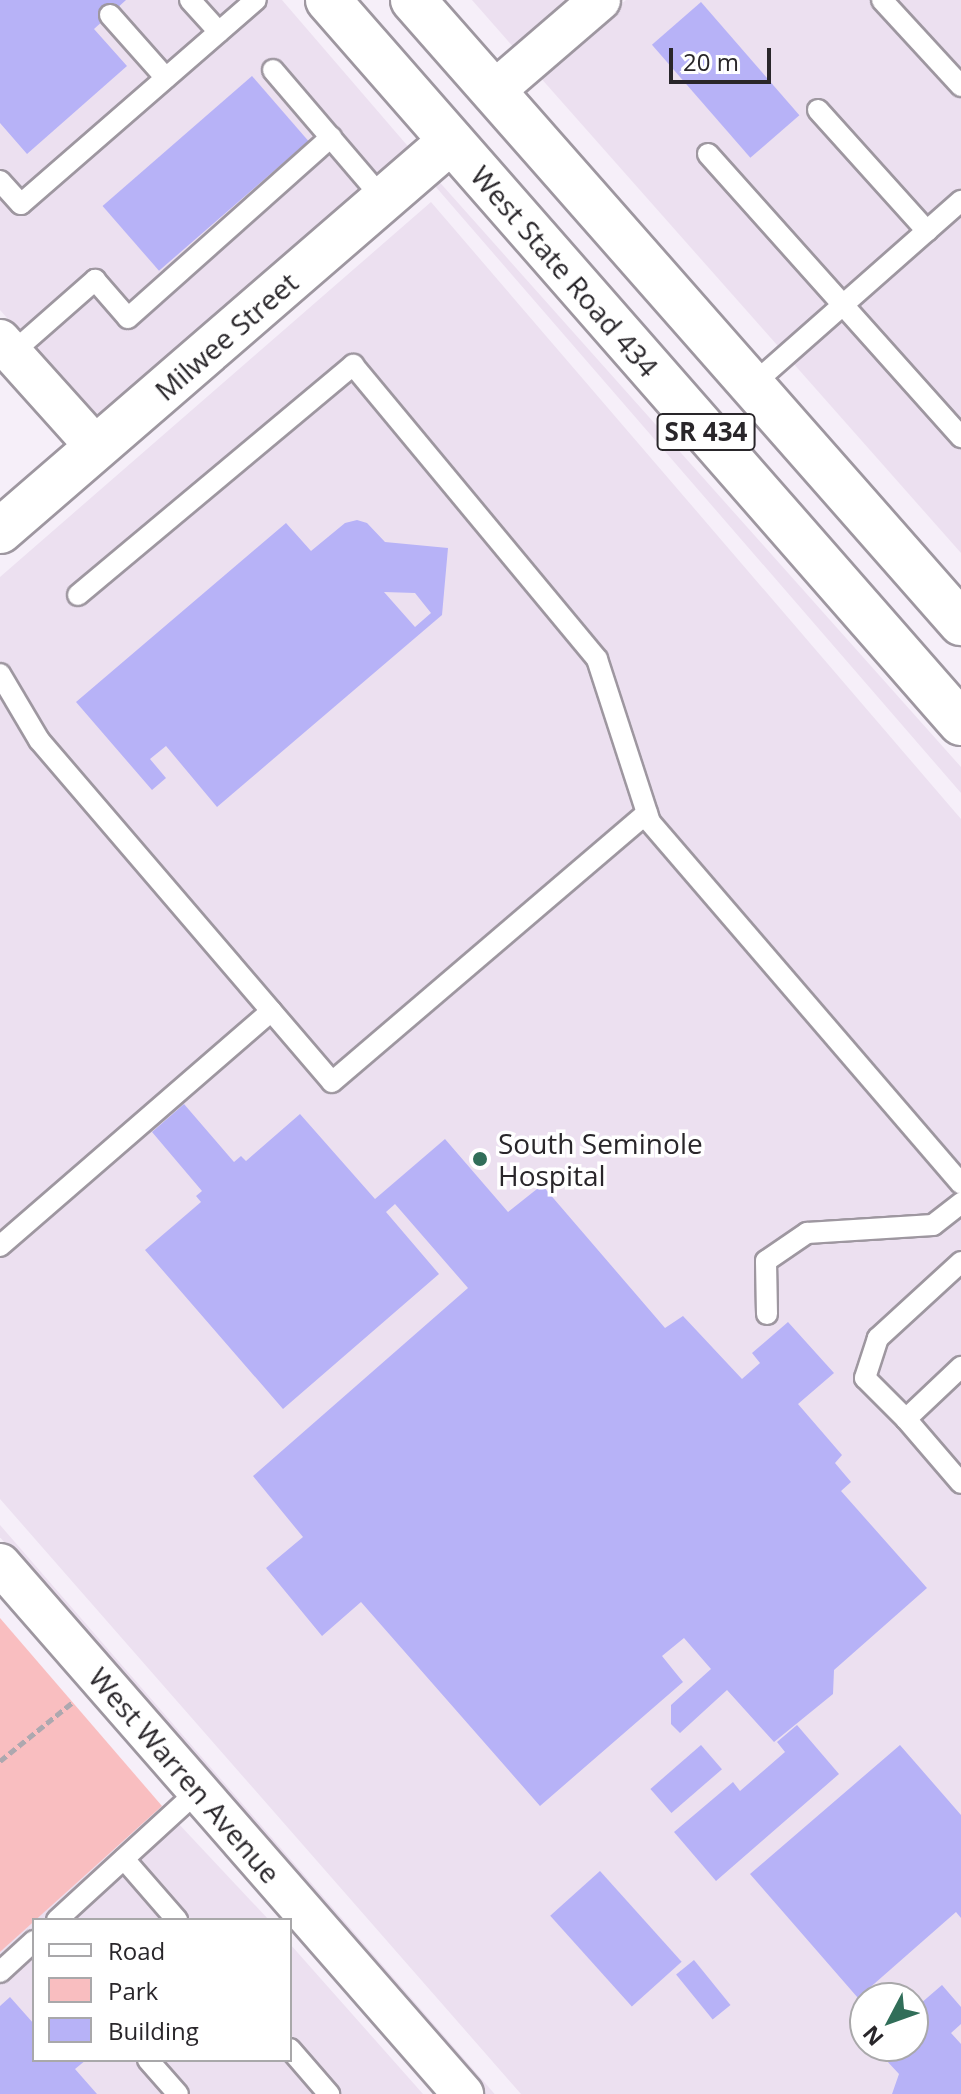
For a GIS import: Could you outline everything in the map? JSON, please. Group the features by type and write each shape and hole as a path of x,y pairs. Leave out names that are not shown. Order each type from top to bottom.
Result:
{"main road":[{"name":"West State Road 434","path":"328,0 961,723"},
{"name":"SR 434","path":"413,0 961,623"},
{"path":"371,50 493,92"},
{"path":"451,141 504,143 563,171"},
{"name":"Milwee Street","path":"0,531 451,141"}],"street":[{"path":"493,92 600,0"},
{"path":"6,347 97,448"},
{"name":"West Warren Avenue","path":"0,1564 463,2094"}],"lane":[{"path":"190,0 219,32"},
{"path":"0,181 21,204 256,0"},
{"path":"882,0 961,86"},
{"path":"110,15 166,78"},
{"path":"273,70 383,199"},
{"path":"818,110 927,231"},
{"path":"6,347 95,280 128,318 331,137"},
{"path":"708,154 961,437"},
{"path":"751,386 961,201"},
{"path":"78,595 353,365 597,659 647,813 961,1184"},
{"path":"0,674 39,740 332,1082 647,813"},
{"path":"0,1246 271,1011"},
{"path":"767,1314 766,1261 807,1233 933,1225 961,1203"},
{"path":"961,1262 878,1338 866,1364 865,1378 906,1419 961,1483"},
{"path":"906,1419 961,1367"},
{"path":"59,1918 199,1790"},
{"path":"124,1859 175,1918"},
{"path":"0,1972 32,1943"},
{"path":"292,2051 329,2094"},
{"path":"150,2062 178,2094"}],"path":[{"path":"0,1761 78,1696"}],"shaded area":[{"path":"0,0 282,0 412,151 100,423 0,310"},
{"path":"472,0 573,0 516,50"},
{"path":"626,0 961,0 961,553 539,76"},
{"path":"435,177 961,767 961,793 435,186 421,191 0,557"},
{"name":"South Seminole Hospital","path":"431,202 961,819 961,2094 521,2094 0,1499 0,577"},
{"path":"0,1525 495,2094 484,2094 0,1537"},
{"path":"162,1806 267,1918 37,1918"},
{"path":"32,1923 32,2062 292,2062 292,1946 423,2094 0,2094 0,1952"}],"green space":[{"path":"0,1618 162,1806 38,1918 32,1918 32,1923 0,1952"}],"building":[{"path":"0,0 126,0 94,29 127,66 27,154 0,123"},
{"path":"701,2 799,115 750,158 652,45"},
{"path":"252,76 308,141 159,271 103,206"},
{"path":"357,520 367,523 385,542 448,548 442,615 217,807 166,746 150,759 166,778 152,790 76,702 286,523 311,551 345,523","holes":["384,592 415,593 431,613 415,627"]},
{"path":"184,1104 234,1162 241,1156 246,1161 300,1114 375,1199 445,1139 508,1212 542,1185 665,1328 683,1316 742,1379 760,1363 752,1353 788,1322 834,1373 798,1404 842,1455 835,1463 851,1482 841,1491 927,1588 834,1670 833,1694 774,1742 727,1690 680,1733 671,1724 671,1705 711,1669 684,1638 662,1656 683,1682 540,1806 361,1602 322,1636 266,1568 303,1537 253,1476 468,1288 395,1204 386,1212 439,1274 283,1409 145,1250 201,1202 196,1196 202,1191 152,1132"},
{"path":"797,1725 839,1774 716,1881 674,1832 733,1782 740,1791 785,1752 777,1742"},
{"path":"701,1745 722,1769 671,1813 650,1789"},
{"path":"900,1745 961,1815 961,1918 956,1912 876,1982 849,1982 849,1988 750,1874"},
{"path":"600,1871 682,1962 632,2006 550,1916"},
{"path":"694,1960 731,2005 713,2020 676,1974"},
{"path":"942,1985 961,2007 961,2024 951,2033 961,2044 961,2094 892,2094 899,2074 888,2062 929,2062 929,1996"},
{"path":"10,1997 32,2022 32,2062 84,2062 75,2069 97,2094 0,2094 0,2006"}],"place":[{"name":"South Seminole Hospital","path":"480,1159"}]}
